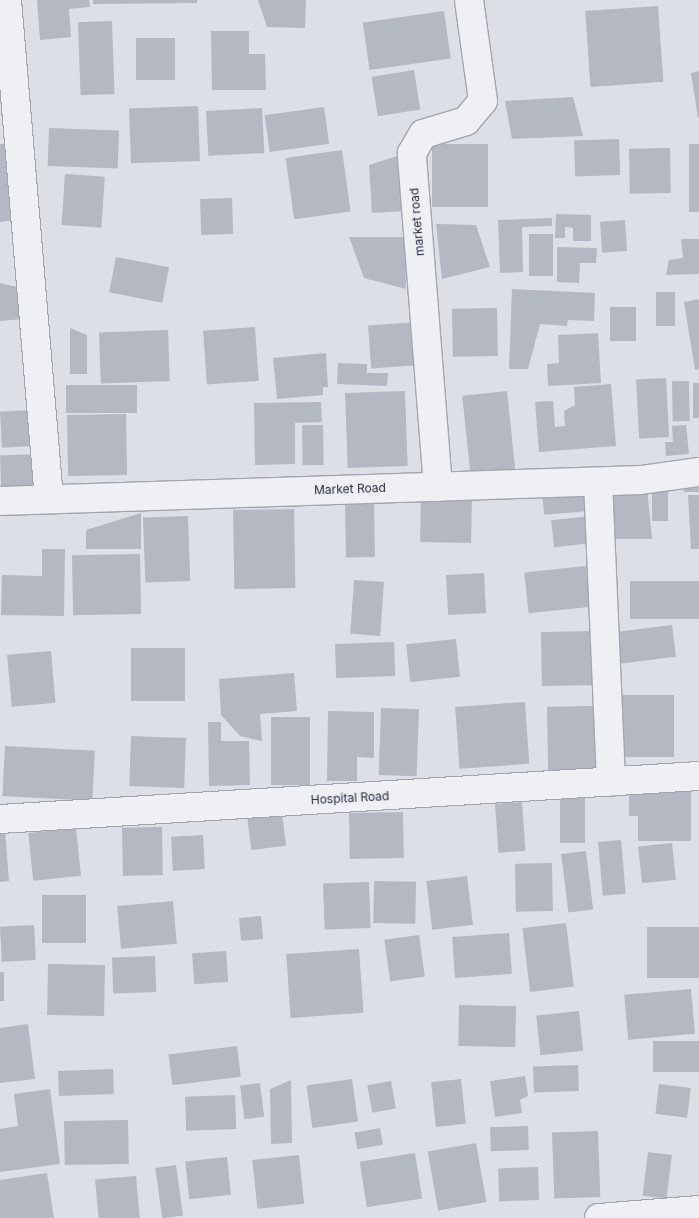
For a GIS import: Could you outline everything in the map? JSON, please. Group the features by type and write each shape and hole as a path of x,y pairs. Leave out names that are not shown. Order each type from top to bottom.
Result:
{"street":[{"path":"7,0 48,499"},
{"name":"market road","path":"438,487 412,152 423,134 466,121 483,101 469,0"},
{"name":"Market Road","path":"0,501 598,482 641,480 699,472"},
{"path":"598,482 611,782"},
{"name":"Hospital Road","path":"0,819 699,776"},
{"path":"600,1218 699,1210"}],"building":[{"path":"37,0 89,0 90,7 69,9 71,37 40,40"},
{"path":"93,0 197,0 197,3 93,4"},
{"path":"258,0 306,0 305,28 267,27"},
{"path":"658,6 663,82 590,87 585,11"},
{"path":"444,11 451,59 369,70 363,22"},
{"path":"112,21 115,94 81,95 78,22"},
{"path":"211,31 249,31 249,54 265,54 266,90 212,90"},
{"path":"136,38 175,38 175,80 136,80"},
{"path":"414,70 420,110 378,116 372,77"},
{"path":"699,71 699,118 698,118 691,73"},
{"path":"573,97 583,136 512,139 505,101"},
{"path":"198,106 200,161 131,163 129,108"},
{"path":"324,107 329,144 270,152 265,115"},
{"path":"262,108 264,153 208,156 206,111"},
{"path":"49,128 119,130 118,168 48,166"},
{"path":"619,139 620,175 575,177 574,141"},
{"path":"0,144 8,144 15,220 0,222"},
{"path":"432,144 488,144 488,207 432,207"},
{"path":"689,144 699,144 699,212 689,212"},
{"path":"670,148 671,193 630,194 629,149"},
{"path":"342,150 351,211 294,219 286,158"},
{"path":"404,154 407,211 372,213 369,165"},
{"path":"65,174 105,177 101,228 61,225"},
{"path":"232,198 233,234 201,235 200,199"},
{"path":"556,214 591,215 591,241 573,241 573,228 565,227 565,238 555,238"},
{"path":"552,218 552,226 522,227 523,272 500,273 498,220"},
{"path":"625,220 627,251 602,253 600,222"},
{"path":"436,224 476,225 490,267 442,279"},
{"path":"529,234 553,234 553,276 529,276"},
{"path":"349,237 405,237 406,289 364,278"},
{"path":"681,239 699,239 699,274 666,275 669,260 683,258"},
{"path":"557,247 597,248 596,263 580,263 579,283 557,282"},
{"path":"116,257 169,267 162,303 109,292"},
{"path":"0,283 21,288 23,319 0,321"},
{"path":"512,289 595,293 594,321 568,320 567,326 540,324 528,369 509,369"},
{"path":"656,292 675,292 675,326 656,326"},
{"path":"699,299 699,369 695,370 684,302"},
{"path":"610,307 636,307 636,341 610,341"},
{"path":"497,308 498,356 453,357 452,309"},
{"path":"418,322 421,365 371,368 368,325"},
{"path":"255,327 259,381 207,384 203,331"},
{"path":"70,328 87,335 87,374 70,374"},
{"path":"168,330 170,381 101,383 99,332"},
{"path":"598,333 601,383 548,386 547,364 559,363 558,335"},
{"path":"326,353 328,387 323,387 323,395 277,399 273,358"},
{"path":"338,363 367,364 367,373 388,373 387,386 337,384"},
{"path":"666,378 669,437 639,438 636,380"},
{"path":"672,381 689,381 690,421 673,421"},
{"path":"693,383 699,383 699,418 693,418"},
{"path":"611,384 616,446 539,452 535,402 553,401 555,427 565,426 564,411 575,405 574,387"},
{"path":"66,385 137,385 137,413 66,413"},
{"path":"405,391 408,466 348,468 345,393"},
{"path":"507,391 515,472 471,476 462,396"},
{"path":"321,402 322,422 295,423 295,464 255,465 254,403"},
{"path":"33,410 35,446 2,448 0,412"},
{"path":"126,414 127,475 68,476 67,415"},
{"path":"302,425 323,425 324,465 303,465"},
{"path":"686,425 689,454 666,456 665,442 673,442 672,426"},
{"path":"40,454 41,486 1,487 0,455"},
{"path":"684,478 699,478 699,492 684,492"},
{"path":"652,482 668,482 668,521 652,521"},
{"path":"586,488 588,511 544,515 542,492"},
{"path":"647,488 652,539 614,539 606,489"},
{"path":"421,491 472,492 471,543 420,542"},
{"path":"688,495 699,495 699,549 691,549"},
{"path":"374,502 375,557 346,557 345,503"},
{"path":"294,509 295,588 234,589 233,510"},
{"path":"141,513 141,549 86,549 86,530"},
{"path":"188,516 190,581 145,583 143,518"},
{"path":"592,516 595,543 554,547 551,520"},
{"path":"42,549 65,549 64,616 1,615 2,575 42,576"},
{"path":"140,554 141,614 73,615 72,555"},
{"path":"586,566 590,607 529,613 524,572"},
{"path":"484,573 486,613 448,615 446,575"},
{"path":"354,580 384,582 380,636 350,634"},
{"path":"630,581 699,581 699,619 630,619"},
{"path":"672,625 676,657 613,664 609,633"},
{"path":"598,631 599,685 542,686 541,632"},
{"path":"456,639 460,677 410,682 406,644"},
{"path":"394,642 395,676 336,678 335,644"},
{"path":"131,648 185,648 185,701 131,701"},
{"path":"51,651 56,703 12,707 7,655"},
{"path":"294,673 297,711 260,714 262,741 240,736 221,715 219,679"},
{"path":"606,695 674,695 674,757 606,757"},
{"path":"525,702 529,764 459,769 455,707"},
{"path":"594,706 595,770 548,771 547,707"},
{"path":"381,708 419,709 417,776 379,775"},
{"path":"328,711 374,712 374,758 357,757 357,781 327,781"},
{"path":"271,717 310,717 310,785 271,785"},
{"path":"208,722 221,722 221,741 249,741 250,785 209,786"},
{"path":"131,736 186,738 184,788 129,786"},
{"path":"5,746 95,751 92,801 2,796"},
{"path":"691,791 691,841 638,841 638,816 629,816 629,792"},
{"path":"560,795 585,795 585,843 560,843"},
{"path":"522,802 525,851 498,853 495,804"},
{"path":"403,812 404,858 350,859 349,813"},
{"path":"282,813 286,846 251,850 247,817"},
{"path":"162,827 163,875 123,876 122,828"},
{"path":"76,828 81,876 33,881 28,833"},
{"path":"5,830 9,881 0,882 0,831"},
{"path":"203,835 205,869 173,871 171,837"},
{"path":"621,840 626,894 603,896 598,842"},
{"path":"672,843 676,880 642,883 638,847"},
{"path":"586,851 593,910 568,913 561,854"},
{"path":"552,863 553,911 516,912 515,864"},
{"path":"467,876 473,925 432,930 426,881"},
{"path":"374,881 416,882 415,924 373,923"},
{"path":"369,882 371,928 325,930 323,884"},
{"path":"42,895 86,895 86,943 42,943"},
{"path":"173,901 177,944 121,949 117,906"},
{"path":"261,916 263,939 241,941 239,918"},
{"path":"566,923 574,987 530,992 522,928"},
{"path":"34,925 36,960 2,962 0,927"},
{"path":"647,927 699,927 699,978 647,978"},
{"path":"509,933 512,974 455,978 452,937"},
{"path":"419,935 425,977 390,981 384,940"},
{"path":"359,949 363,1013 291,1018 286,954"},
{"path":"226,951 228,982 194,984 192,953"},
{"path":"155,956 156,992 113,993 112,958"},
{"path":"48,964 105,965 104,1016 47,1015"},
{"path":"0,972 4,972 4,1001 0,1001"},
{"path":"691,989 695,1034 628,1040 624,995"},
{"path":"459,1005 516,1006 515,1047 458,1046"},
{"path":"579,1011 583,1051 540,1055 536,1015"},
{"path":"28,1024 35,1079 0,1083 0,1028"},
{"path":"653,1041 699,1041 699,1072 653,1072"},
{"path":"237,1046 241,1077 172,1085 169,1054"},
{"path":"578,1065 579,1091 534,1093 533,1067"},
{"path":"113,1069 114,1094 59,1096 58,1071"},
{"path":"525,1076 528,1096 520,1100 522,1113 495,1117 490,1081"},
{"path":"352,1079 358,1122 312,1128 306,1085"},
{"path":"461,1079 466,1124 436,1127 431,1082"},
{"path":"291,1080 292,1143 271,1144 270,1089"},
{"path":"391,1081 396,1109 372,1113 367,1085"},
{"path":"260,1083 264,1117 244,1119 240,1085"},
{"path":"659,1084 691,1088 687,1118 655,1114"},
{"path":"50,1089 60,1164 0,1172 0,1129 18,1126 14,1094"},
{"path":"235,1095 236,1129 186,1131 185,1097"},
{"path":"128,1120 129,1164 65,1165 64,1121"},
{"path":"528,1126 529,1150 491,1151 490,1127"},
{"path":"380,1128 383,1145 357,1149 354,1133"},
{"path":"598,1131 600,1197 554,1199 552,1133"},
{"path":"476,1143 486,1202 438,1211 428,1152"},
{"path":"648,1152 672,1155 666,1199 643,1196"},
{"path":"415,1153 422,1198 367,1207 360,1162"},
{"path":"299,1155 304,1204 257,1209 252,1160"},
{"path":"227,1157 231,1195 189,1199 185,1161"},
{"path":"176,1165 183,1216 162,1218 155,1168"},
{"path":"538,1167 539,1200 499,1201 498,1168"},
{"path":"47,1173 54,1218 0,1218 0,1180"},
{"path":"136,1176 140,1218 99,1218 95,1180"}]}
